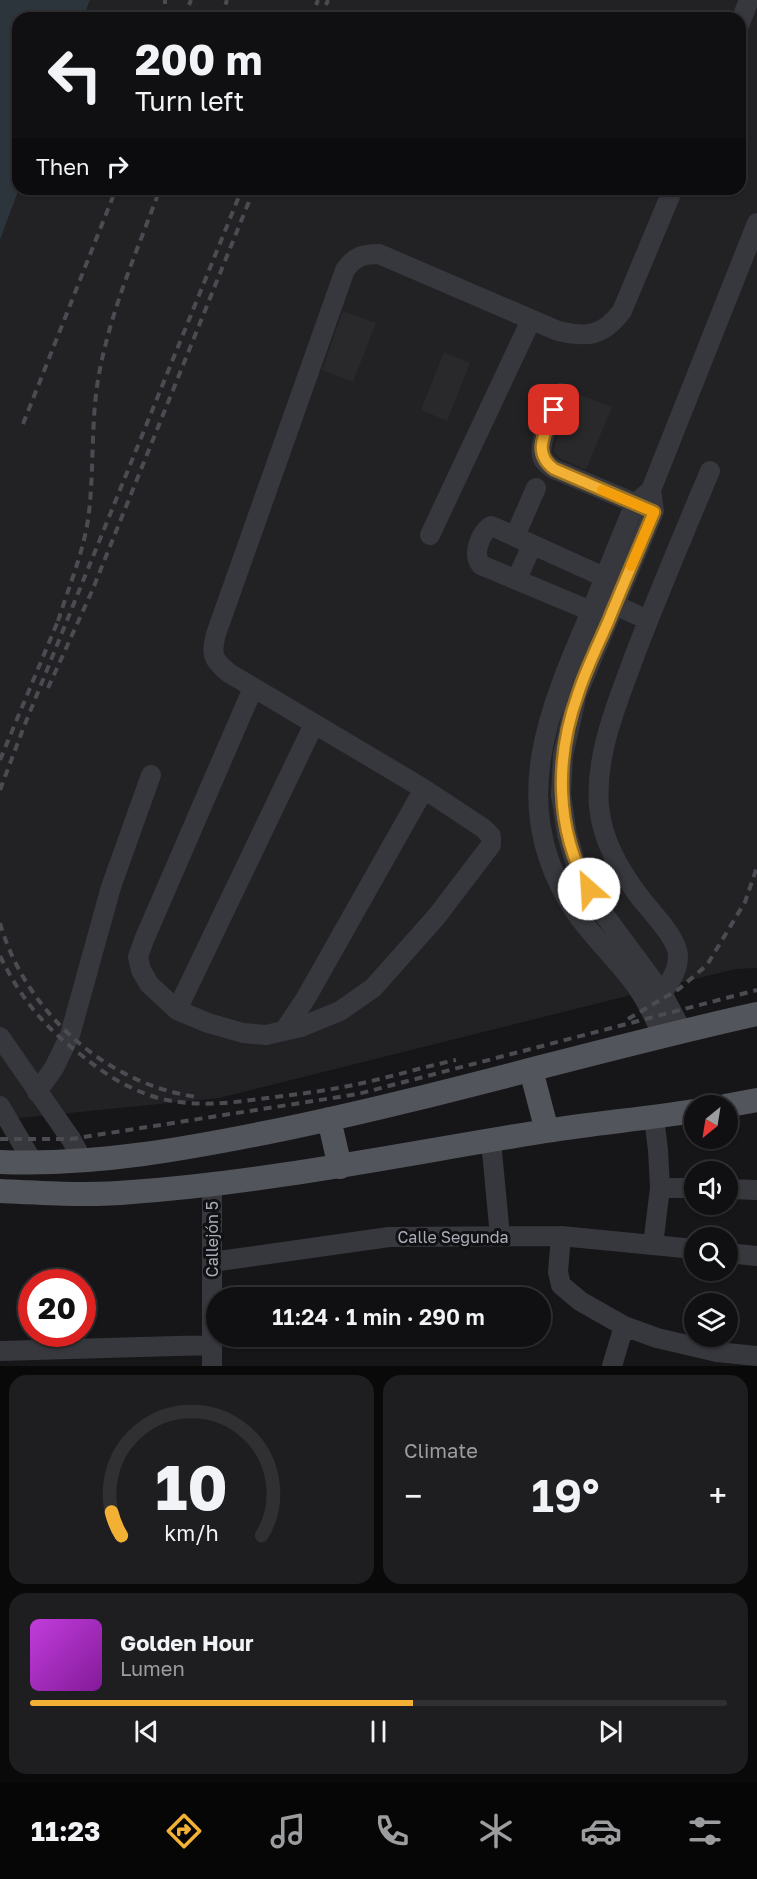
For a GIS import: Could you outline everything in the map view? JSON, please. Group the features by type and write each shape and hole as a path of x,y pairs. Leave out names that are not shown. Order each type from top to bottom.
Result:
{"main road":[{"path":"0,1162 34,1164 83,1161 148,1154 224,1141 329,1119 757,1014"},
{"path":"531,1070 547,1131"},
{"path":"738,1104 757,1100"},
{"path":"0,1191 60,1194 131,1192 212,1184 340,1167 547,1131 684,1113"},
{"path":"329,1119 340,1167"}],"street":[{"path":"253,688 138,957 141,970 149,984 177,1010 208,1023 243,1033 266,1035 310,1024 340,1011 373,988 437,916 491,845 491,836 483,828 424,789 253,688 217,663 212,652 223,614 345,270 352,259 364,254 380,254 558,331 578,335 595,334 611,326 622,311 671,195"},
{"path":"672,1033 649,1006 636,985 585,926 566,896 548,855 539,818 537,784 550,718 566,668 635,504 651,490 757,223"},
{"path":"430,535 531,320"},
{"path":"561,393 542,443 542,458 554,469 654,512"},
{"path":"662,993 671,981 678,955 673,940 618,864 604,835 599,804 601,764 610,720 648,620 710,471"},
{"path":"517,579 523,540 536,488"},
{"path":"651,490 654,512 573,708 563,755 561,795 567,834 577,868 600,909 662,993 672,1033"},
{"path":"604,577 491,526 483,534 477,555 477,561 481,565 517,579 594,604 615,604 648,620"},
{"path":"177,1010 314,724"},
{"path":"37,1092 54,1068 70,1035 111,887 151,775"},
{"path":"284,1031 306,998 424,789"},
{"path":"0,1037 8,1061 37,1092 71,1139 83,1161"},
{"path":"0,1106 34,1164"},
{"path":"653,1245 660,1188 654,1118"},
{"path":"491,1141 500,1236"},
{"name":"Callejón 5","path":"212,1184 212,1287"},
{"path":"660,1188 684,1188"},
{"path":"738,1189 757,1190"},
{"path":"561,1236 558,1272 561,1285 580,1301 624,1326 657,1338 751,1359"},
{"name":"Calle Segunda","path":"212,1262 389,1237 561,1236 684,1248"},
{"path":"738,1254 757,1256"},
{"path":"612,1366 624,1326"},
{"path":"0,1352 206,1346"},
{"name":"Callejón 5","path":"212,1347 212,1366"}],"shaded area":[{"path":"0,0 90,0 85,12 12,12 12,195 17,195 0,240"},
{"path":"90,0 757,0 757,968 735,969 219,1098 0,1120 0,240 17,195 746,195 746,12 85,12"}],"building":[{"path":"343,311 376,323 353,382 322,370"},
{"path":"444,352 470,363 447,421 421,410"},
{"path":"575,393 612,407 586,470 560,458 554,452"}],"railway":[{"path":"165,0 165,12"},
{"path":"186,12 191,0"},
{"path":"223,12 227,0"},
{"path":"313,12 318,0"},
{"path":"323,12 328,0"},
{"path":"23,424 114,195"},
{"path":"58,621 87,526 91,495 96,396 103,355 124,283 158,195"},
{"path":"0,790 240,195"},
{"path":"48,688 92,591 252,195"},
{"path":"0,760 60,616"},
{"path":"628,1019 679,989 707,965 745,902 757,867"},
{"path":"0,923 12,955 28,985 49,1013 73,1038 101,1059 131,1077 163,1089 197,1097"},
{"path":"0,956 25,998 54,1032 115,1079 144,1093 168,1100 220,1103 309,1093 358,1084 456,1060"},
{"path":"0,1139 71,1139 358,1094 757,990"}],"slow traffic":[{"path":"602,490 654,512 631,566"}],"route":[{"path":"554,410 542,443 542,458 547,464 654,512 578,694 563,755 561,795 567,834 577,868 589,889"}]}
